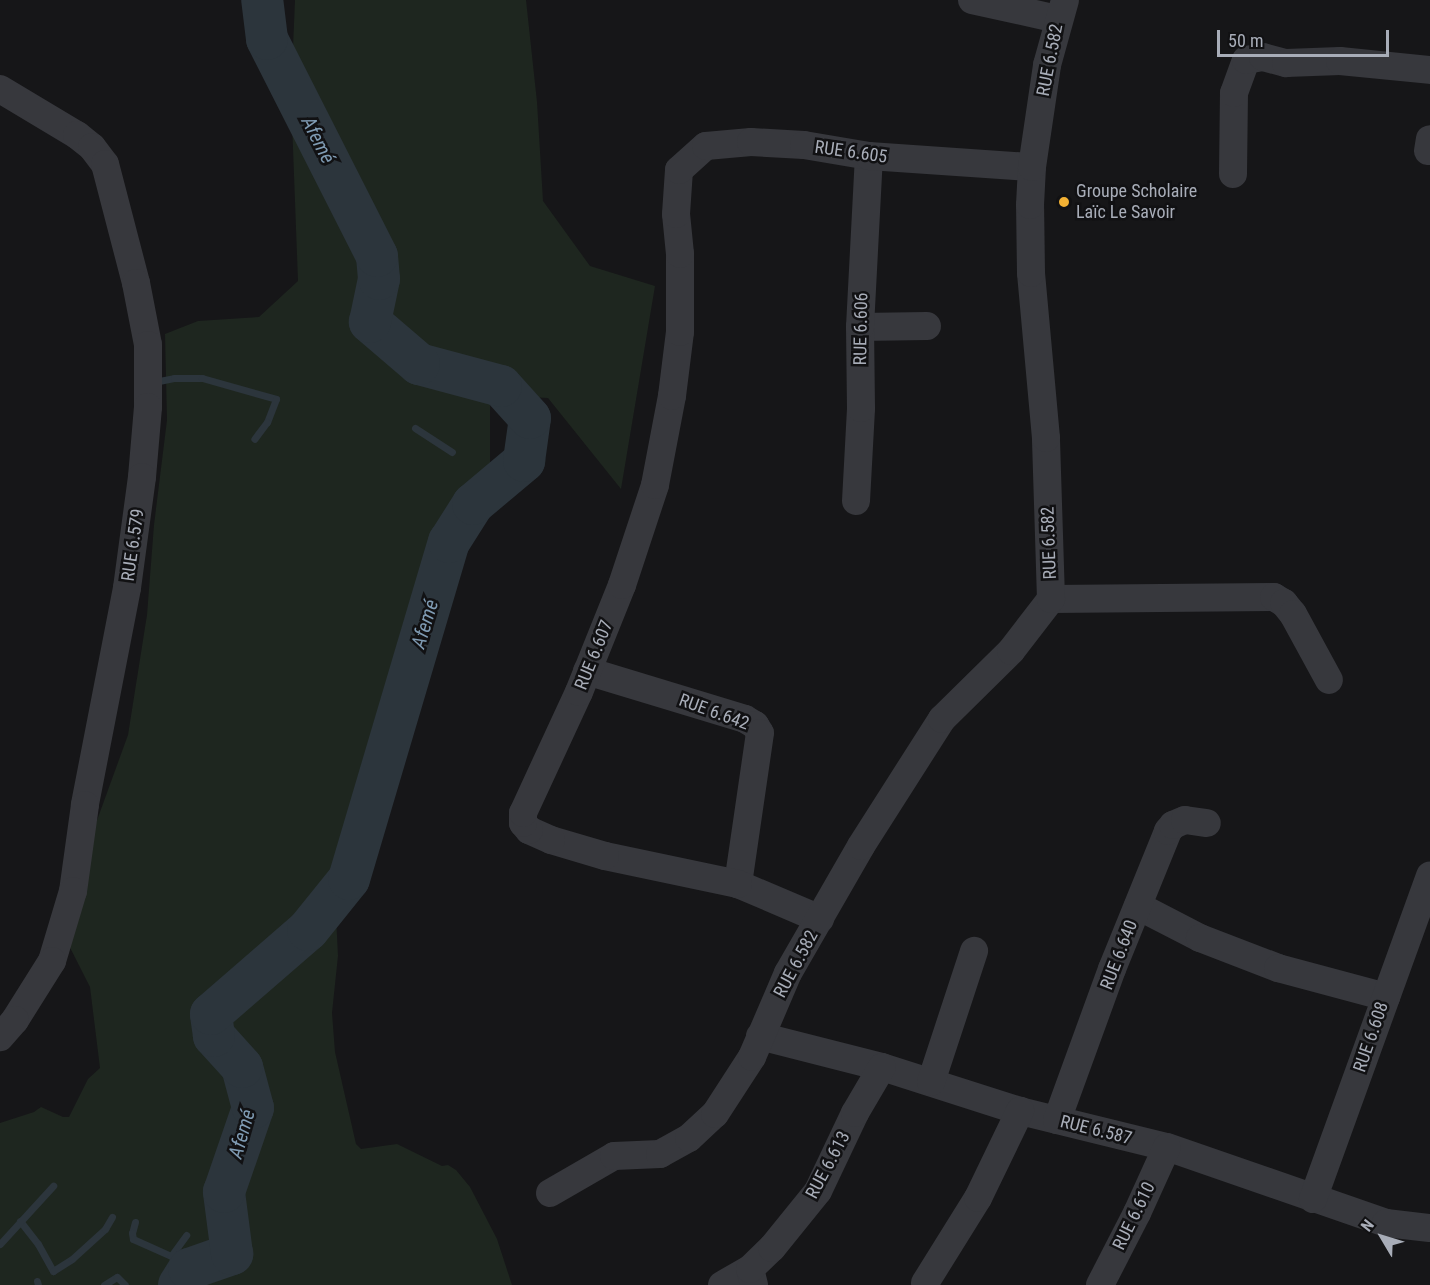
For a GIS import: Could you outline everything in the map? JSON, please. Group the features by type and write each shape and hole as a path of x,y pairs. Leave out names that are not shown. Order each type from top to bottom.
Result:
{"street":[{"path":"972,0 1061,10"},
{"name":"RUE 6.582","path":"550,1193 614,1156 660,1154 689,1138 716,1114 752,1057 788,973 861,846 942,719 1011,651 1051,599 1046,438 1031,273 1032,167 1047,64 1061,10"},
{"path":"1233,174 1234,93 1246,60 1263,57 1286,63 1340,61 1430,70"},
{"name":"RUE 6.579","path":"0,89 77,135 92,147 105,164 136,283 148,345 148,407 142,477 127,588 85,805 73,891 52,961 15,1020 0,1037"},
{"name":"RUE 6.605","path":"679,170 706,146 729,142 776,142 869,156 1032,167"},
{"name":"RUE 6.606","path":"856,501 861,408 860,327 869,156"},
{"name":"RUE 6.607","path":"679,170 676,213 680,254 680,332 672,396 655,485 622,585 523,813 523,823 529,830 551,840 605,856 738,884 820,919"},
{"path":"860,327 927,326"},
{"path":"1051,599 1274,597 1284,603 1293,614 1329,680"},
{"name":"RUE 6.642","path":"587,670 745,719 755,725 760,733 738,884"},
{"name":"RUE 6.640","path":"1057,1120 1168,831 1173,825 1185,820 1207,823"},
{"name":"RUE 6.608","path":"1313,1199 1430,875"},
{"path":"1138,906 1200,938 1278,968 1386,996"},
{"path":"931,1082 974,951"},
{"name":"RUE 6.587","path":"760,1036 882,1067 1020,1111 1167,1147 1386,1223 1430,1228"},
{"name":"RUE 6.613","path":"722,1285 752,1277 818,1191 855,1113 882,1067"},
{"path":"925,1282 978,1198 1020,1111"},
{"name":"RUE 6.610","path":"1100,1285 1137,1214 1167,1147"}],"shaded area":[{"path":"295,0 526,0 537,102 543,201 590,266 655,286 621,489 548,398 490,395 490,465 439,538 380,717 334,875 338,956 332,1013 335,1052 356,1144 361,1149 397,1144 442,1166 448,1165 456,1170 470,1187 497,1239 512,1285 0,1285 0,1123 34,1112 41,1107 63,1117 69,1117 88,1079 100,1068 90,987 53,914 96,823 128,735 147,615 154,525 167,420 165,334 198,321 259,317 298,281 291,95"}],"waterway":[{"name":"Afemé","path":"179,1285 189,1269 232,1254 224,1192 253,1108 242,1067 214,1036 211,1014 308,930 349,879 449,542 473,504 524,461 530,418 501,386 419,364 370,322 379,279 377,256 267,39 262,0"},
{"path":"154,382 174,378 202,378 276,399 267,422 254,439"},
{"path":"415,428 452,452"},
{"path":"0,1244 53,1186"},
{"path":"20,1221 38,1244 53,1271 72,1259 105,1229 112,1217"},
{"path":"135,1222 133,1239 171,1256 186,1235"},
{"path":"104,1285 117,1277 125,1285"},
{"path":"37,1281 38,1285"}],"place":[{"name":"Groupe Scholaire Laïc Le Savoir","path":"1064,202"}]}
